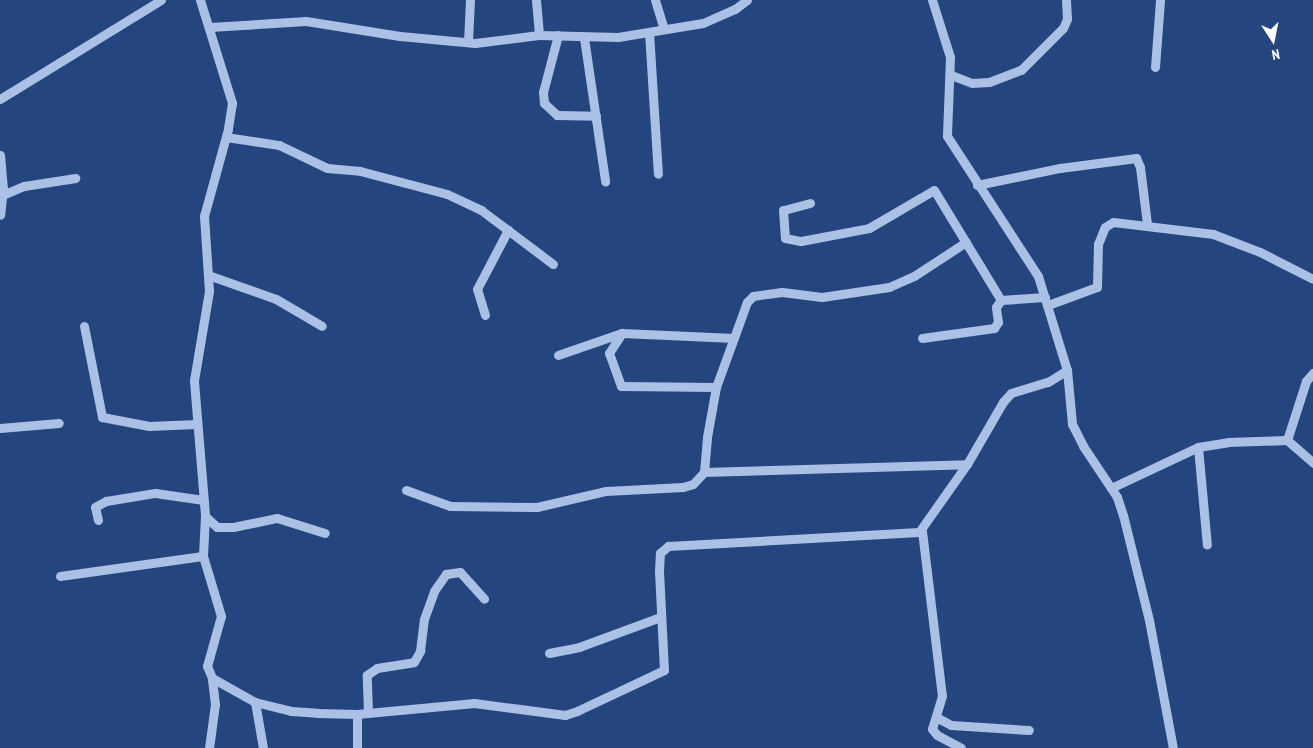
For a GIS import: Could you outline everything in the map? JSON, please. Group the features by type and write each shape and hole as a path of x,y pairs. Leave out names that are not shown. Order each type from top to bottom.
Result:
{"street":[{"path":"0,88 1,98 161,0"},
{"path":"200,0 231,98 226,137 204,216 209,291 195,365 196,424 205,516 203,556 221,616 208,655 207,666 212,678 215,704 209,748"},
{"path":"468,42 470,0"},
{"path":"536,0 539,35"},
{"path":"655,0 664,29"},
{"path":"210,27 306,21 400,36 468,42 539,35 584,38 649,32 703,23 736,9 747,0"},
{"path":"932,0 950,57 951,75 945,128 954,151 1038,276 1066,370 1072,424 1111,488 1123,515 1141,584 1173,748"},
{"path":"951,75 972,83 989,82 1021,70 1063,28 1067,19 1066,0"},
{"path":"1155,67 1160,0"},
{"path":"649,32 658,174"},
{"path":"558,35 544,92 544,103 557,115 596,116"},
{"path":"584,38 606,181"},
{"path":"226,137 279,145 327,168 360,171 446,194 480,210 553,264"},
{"path":"0,155 2,195 0,215"},
{"path":"977,185 1060,168 1136,158 1140,167 1147,224"},
{"path":"2,195 24,186 75,178"},
{"path":"810,203 783,210 782,234 785,238 801,241 870,228 934,190 1001,300"},
{"path":"1001,300 1046,301 1097,287 1098,244 1105,227 1113,222 1147,224 1213,234 1260,252 1313,279"},
{"path":"485,315 477,289 508,230"},
{"path":"406,490 450,506 537,507 606,491 683,487 693,484 704,472 706,436 716,387 748,302 759,293 782,292 822,297 888,287 914,276 966,242"},
{"path":"208,275 276,299 322,326"},
{"path":"922,338 994,328 998,322 996,307 1001,300"},
{"path":"84,326 102,417 149,426 196,424"},
{"path":"558,356 622,333 734,338"},
{"path":"622,333 610,353 621,386 716,387"},
{"path":"212,678 255,702 291,711 357,714 444,704 474,703 571,714 664,670 660,617 660,553 668,546 825,536 913,534 922,531 967,464 1002,402 1011,393 1048,382 1066,370"},
{"path":"1287,440 1306,381 1313,373"},
{"path":"0,428 59,423"},
{"path":"1111,488 1198,447 1256,440 1287,440 1313,463"},
{"path":"1198,447 1207,545"},
{"path":"704,472 967,464"},
{"path":"98,520 96,507 106,501 155,494 203,500"},
{"path":"205,516 217,527 233,527 277,518 325,533"},
{"path":"922,531 941,684 940,707 936,717 934,732 961,748"},
{"path":"60,576 203,556"},
{"path":"368,713 367,675 377,668 414,662 420,651 421,629 432,598 446,574 460,572 484,599"},
{"path":"549,653 579,647 660,617"},
{"path":"255,702 262,748"},
{"path":"357,714 357,748"},
{"path":"936,717 951,725 1029,730"}]}
